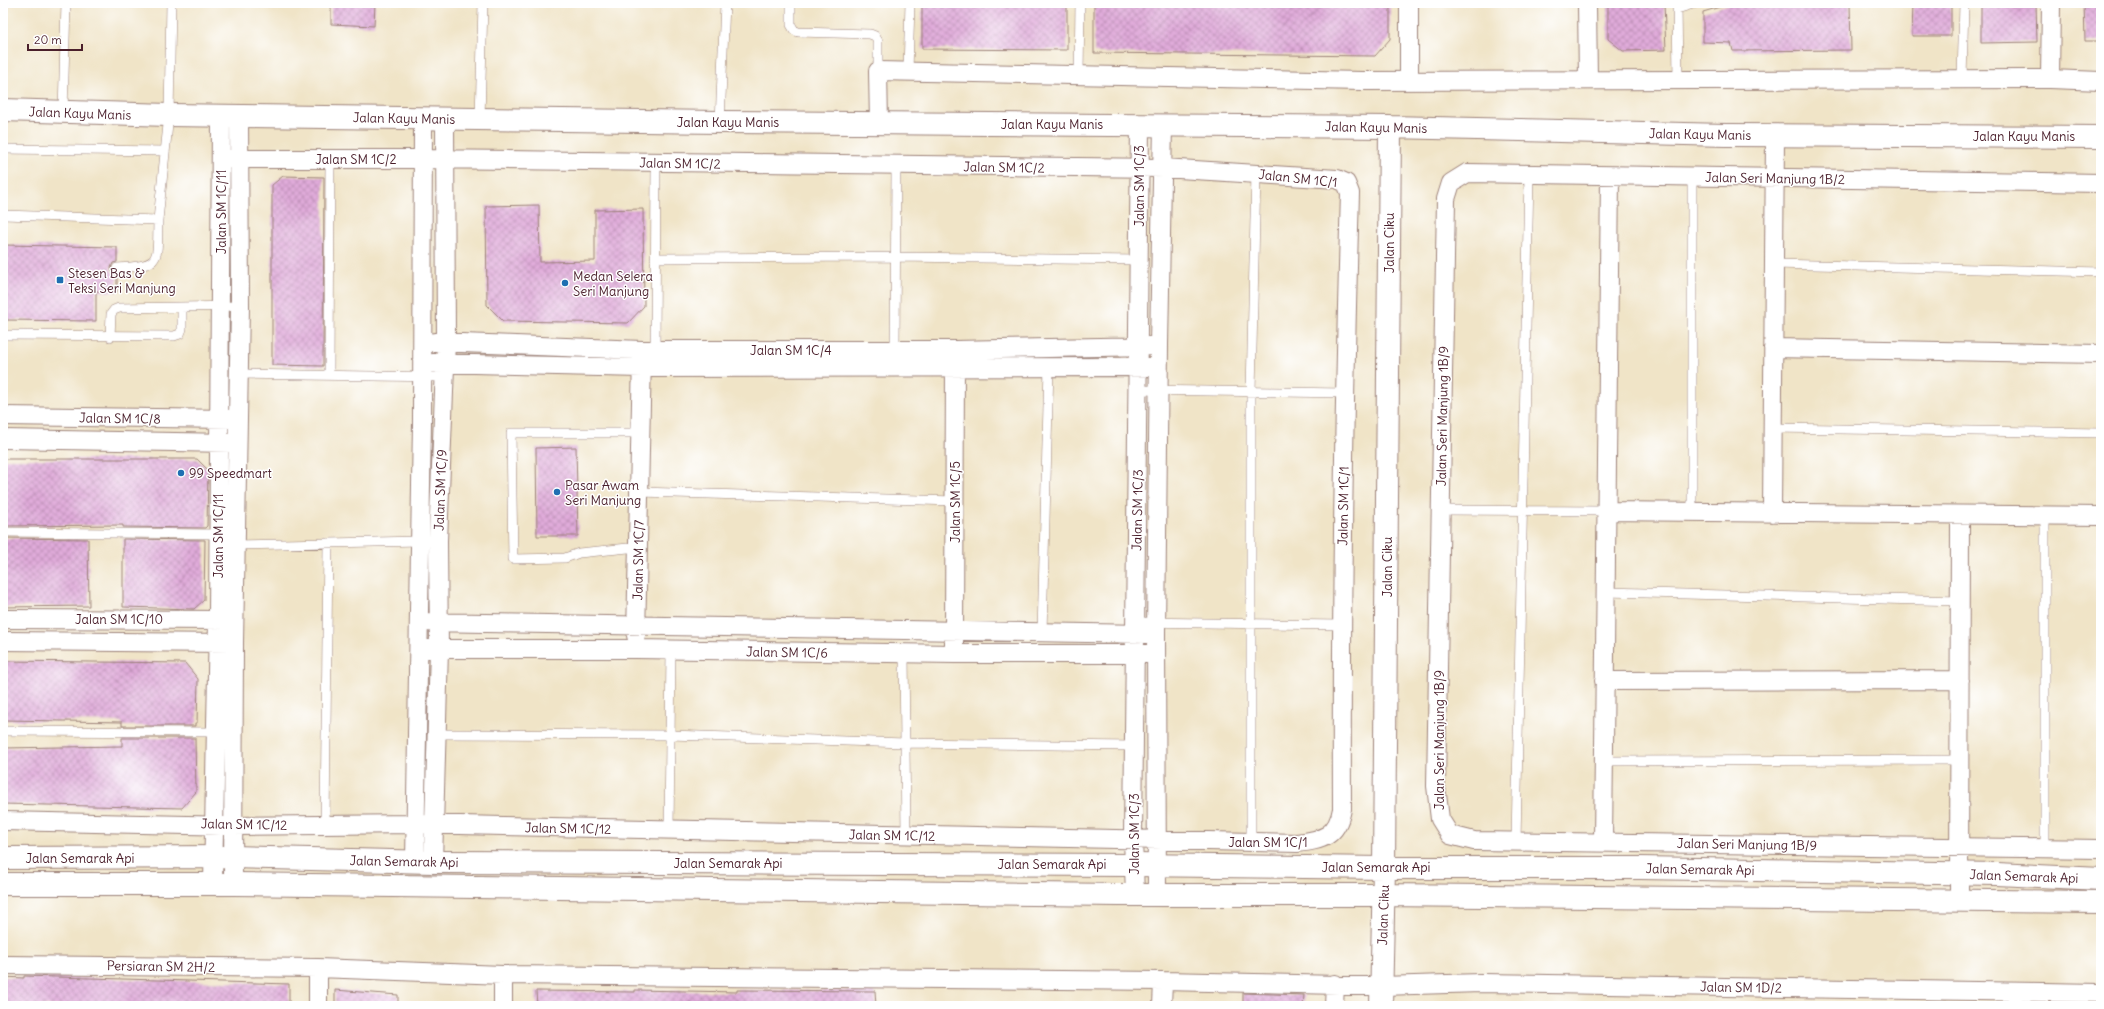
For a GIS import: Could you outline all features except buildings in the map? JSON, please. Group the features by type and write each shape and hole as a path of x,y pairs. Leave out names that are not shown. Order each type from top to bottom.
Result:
{"street":[{"path":"1409,3 1409,81"},
{"path":"1587,3 1588,80"},
{"path":"2050,79 2051,3"},
{"path":"879,123 878,71 1079,76 1409,81 2050,79 2101,81"},
{"name":"Jalan Kayu Manis","path":"3,110 169,115 445,119 1163,124 1390,127 1775,136 2101,137"},
{"name":"Jalan SM 1C/11","path":"223,858 233,826 226,620 218,534 221,159 230,115"},
{"name":"Jalan SM 1C/11","path":"226,620 236,544 240,306 239,159 230,115"},
{"name":"Jalan SM 1C/9","path":"423,118 423,343 415,824 424,862"},
{"name":"Jalan SM 1C/9","path":"424,862 436,825 439,650 438,541 446,342 445,119"},
{"name":"Jalan SM 1C/3","path":"1135,895 1133,865 1134,654 1139,346 1140,124"},
{"name":"Jalan SM 1C/3","path":"1157,895 1156,628 1158,345 1163,124"},
{"name":"Jalan Ciku","path":"1381,996 1384,868 1390,127"},
{"path":"1772,513 1775,136"},
{"name":"Jalan SM 1C/2","path":"221,159 423,159 1139,169 1163,168"},
{"name":"Jalan SM 1C/1","path":"1156,840 1297,843 1319,841 1331,834 1340,822 1342,809 1344,393 1350,193 1346,183 1337,179 1163,168"},
{"name":"Jalan Seri Manjung 1B/2","path":"1451,183 1467,173 2101,183"},
{"path":"1602,843 1610,176"},
{"name":"Jalan Seri Manjung 1B/9","path":"1451,183 1446,199 1436,786 1440,819 1450,835 1474,841 1516,842 2101,849"},
{"name":"Jalan SM 1C/4","path":"423,343 446,342 649,359 955,368 1158,367"},
{"name":"Jalan SM 1C/4","path":"422,369 445,370 649,359 895,350 1158,345"},
{"path":"1774,348 2101,354"},
{"name":"Jalan SM 1C/5","path":"954,654 955,350"},
{"name":"Jalan SM 1C/7","path":"636,649 640,434 649,359"},
{"name":"Jalan SM 1C/8","path":"3,416 238,419"},
{"name":"Jalan SM 1C/8","path":"3,439 238,443"},
{"path":"1606,511 2101,516"},
{"path":"1959,900 1960,515"},
{"name":"Jalan SM 1C/10","path":"3,619 226,620"},
{"name":"Jalan SM 1C/6","path":"418,622 1042,633 1156,628"},
{"name":"Jalan SM 1C/10","path":"3,641 226,643"},
{"name":"Jalan SM 1C/11","path":"223,884 223,858 213,824 216,732 226,643"},
{"name":"Jalan SM 1C/6","path":"418,649 636,649 904,654 1156,654"},
{"path":"1604,681 1960,680"},
{"name":"Jalan SM 1C/12","path":"3,821 213,824 233,826 415,824 1156,840"},
{"name":"Jalan Semarak Api","path":"3,858 223,858 424,862 1158,865 1384,868 1640,868 1960,873 2101,879"},
{"name":"Jalan Semarak Api","path":"3,884 223,884 1135,895 1383,895 2101,902"},
{"name":"Persiaran SM 2H/2","path":"3,965 318,968 503,975 1162,981"},
{"path":"318,968 318,1006"},
{"path":"503,975 503,1006"},
{"path":"1162,981 1162,1006"},
{"name":"Jalan SM 1D/2","path":"1162,981 1335,984 1381,996 1481,983 2101,993"},
{"path":"1334,1006 1335,984"}],"lane":[{"path":"63,112 66,3"},
{"path":"117,268 148,265 156,256 158,220 169,115 171,3"},
{"path":"480,119 483,3"},
{"path":"720,122 725,3"},
{"path":"791,3 791,25 794,30 798,32 870,34 875,36 878,41 878,71"},
{"path":"908,71 910,3"},
{"path":"1079,76 1080,3"},
{"path":"1678,80 1677,6 1696,3"},
{"path":"1962,80 1964,3"},
{"path":"3,149 165,151"},
{"path":"329,375 330,159"},
{"path":"649,359 655,258 656,162"},
{"path":"895,350 896,166"},
{"path":"1251,842 1251,392 1256,173"},
{"path":"1516,842 1521,510 1529,174"},
{"path":"1692,177 1692,512"},
{"path":"3,215 158,220"},
{"path":"655,258 895,257 1139,260"},
{"path":"1774,264 2101,272"},
{"path":"110,337 111,314 114,310 240,306"},
{"path":"3,335 110,337 174,336 180,334 182,329 182,308"},
{"path":"1042,633 1049,367"},
{"path":"239,374 329,375 422,369"},
{"path":"1138,390 1344,393"},
{"path":"1773,428 2101,433"},
{"path":"638,547 579,553 565,558 513,559 511,433 640,434"},
{"path":"639,492 955,501"},
{"path":"1441,510 1606,511"},
{"path":"2044,848 2045,516"},
{"path":"3,532 218,534"},
{"path":"236,544 420,541"},
{"path":"325,825 328,543"},
{"path":"1606,592 1960,601"},
{"path":"1156,628 1250,624 1342,626"},
{"path":"669,830 671,650"},
{"path":"904,654 906,835"},
{"path":"3,731 216,732"},
{"path":"438,734 670,735 905,742 1134,746"},
{"path":"1604,761 1960,760"}],"place":[{"name":"Stesen Bas & Teksi Seri Manjung","path":"60,280"},
{"name":"Medan Selera Seri Manjung","path":"565,283"},
{"name":"99 Speedmart","path":"181,473"},
{"name":"Pasar Awam Seri Manjung","path":"557,492"}]}
